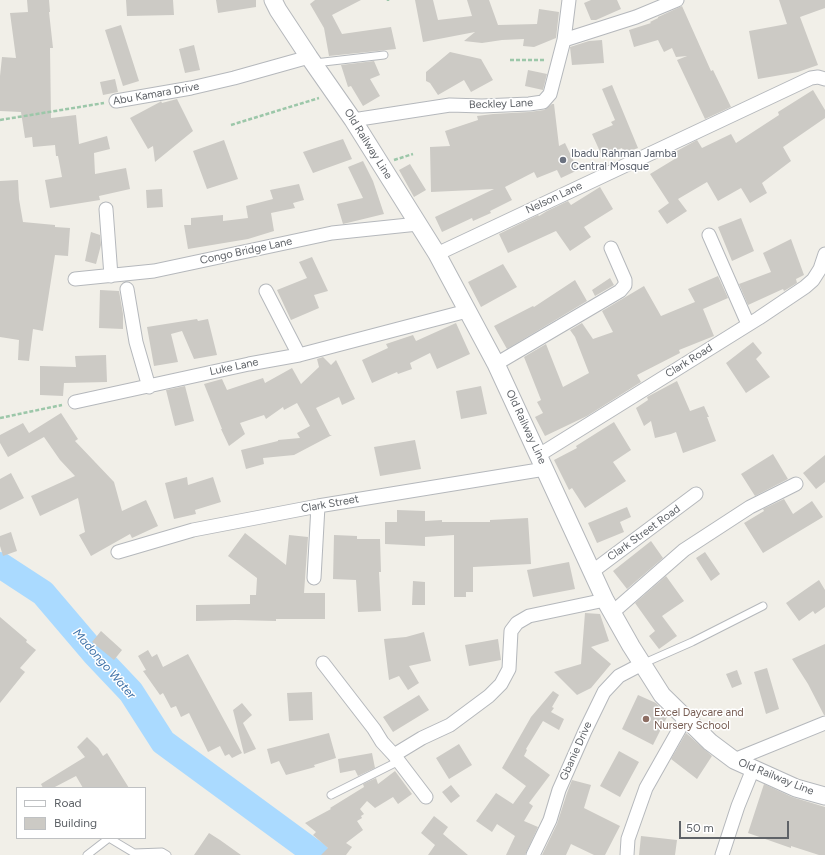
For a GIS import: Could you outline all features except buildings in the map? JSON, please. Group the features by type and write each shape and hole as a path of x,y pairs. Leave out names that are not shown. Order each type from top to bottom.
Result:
{"street":[{"name":"Old Railway Line","path":"273,0 311,60 353,120 436,254 496,364 570,526 609,606 642,664 662,695 710,742 734,760 796,788 825,796"},
{"name":"Beckley Lane","path":"353,120 450,105 521,104 543,102 550,94 559,61 564,40 569,0"},
{"path":"564,40 636,17 677,0"},
{"name":"Abu Kamara Drive","path":"116,101 198,87 311,60"},
{"name":"Nelson Lane","path":"436,254 811,78 818,77 825,79"},
{"path":"106,209 110,276"},
{"name":"Congo Bridge Lane","path":"75,279 154,271 332,233 418,224"},
{"path":"709,235 748,324"},
{"path":"496,364 620,291 625,285 625,280 611,248"},
{"name":"Clark Road","path":"542,462 748,324 788,299 813,280 820,269 825,254"},
{"path":"127,289 136,342 148,387"},
{"path":"266,291 299,355"},
{"name":"Luke Lane","path":"75,402 249,364 299,355 467,311"},
{"name":"Clark Street","path":"118,552 193,530 542,462"},
{"path":"397,758 422,738 450,725 490,696 501,684 509,669 511,631 517,623 529,616 609,606 684,550 750,507 796,484"},
{"name":"Clark Street Road","path":"592,571 696,494"},
{"path":"314,578 318,506"},
{"path":"322,663 426,797"},
{"name":"Gbanie Drive","path":"533,855 550,820 559,790 604,692 619,676 642,664"},
{"path":"628,855 628,839 646,788 686,719"},
{"path":"734,760 825,723"},
{"path":"722,855 738,806 753,769"}],"lane":[{"path":"311,60 384,55"},
{"path":"642,664 692,642 763,606"},
{"path":"331,795 397,758"},
{"path":"88,855 108,839"},
{"path":"111,839 134,853 162,852 167,855"}],"path":[{"path":"510,60 559,61"},
{"path":"231,125 334,93"},
{"name":"Abu Kamara Drive","path":"0,120 116,101"},
{"path":"0,418 75,402"}],"waterway":[{"name":"Madongo Water","path":"0,565 43,593 95,654 131,692 163,742 317,855"}],"place":[{"name":"Ibadu Rahman Jamba Central Mosque","path":"563,160"},
{"name":"Excel Daycare and Nursery School","path":"646,719"}]}
